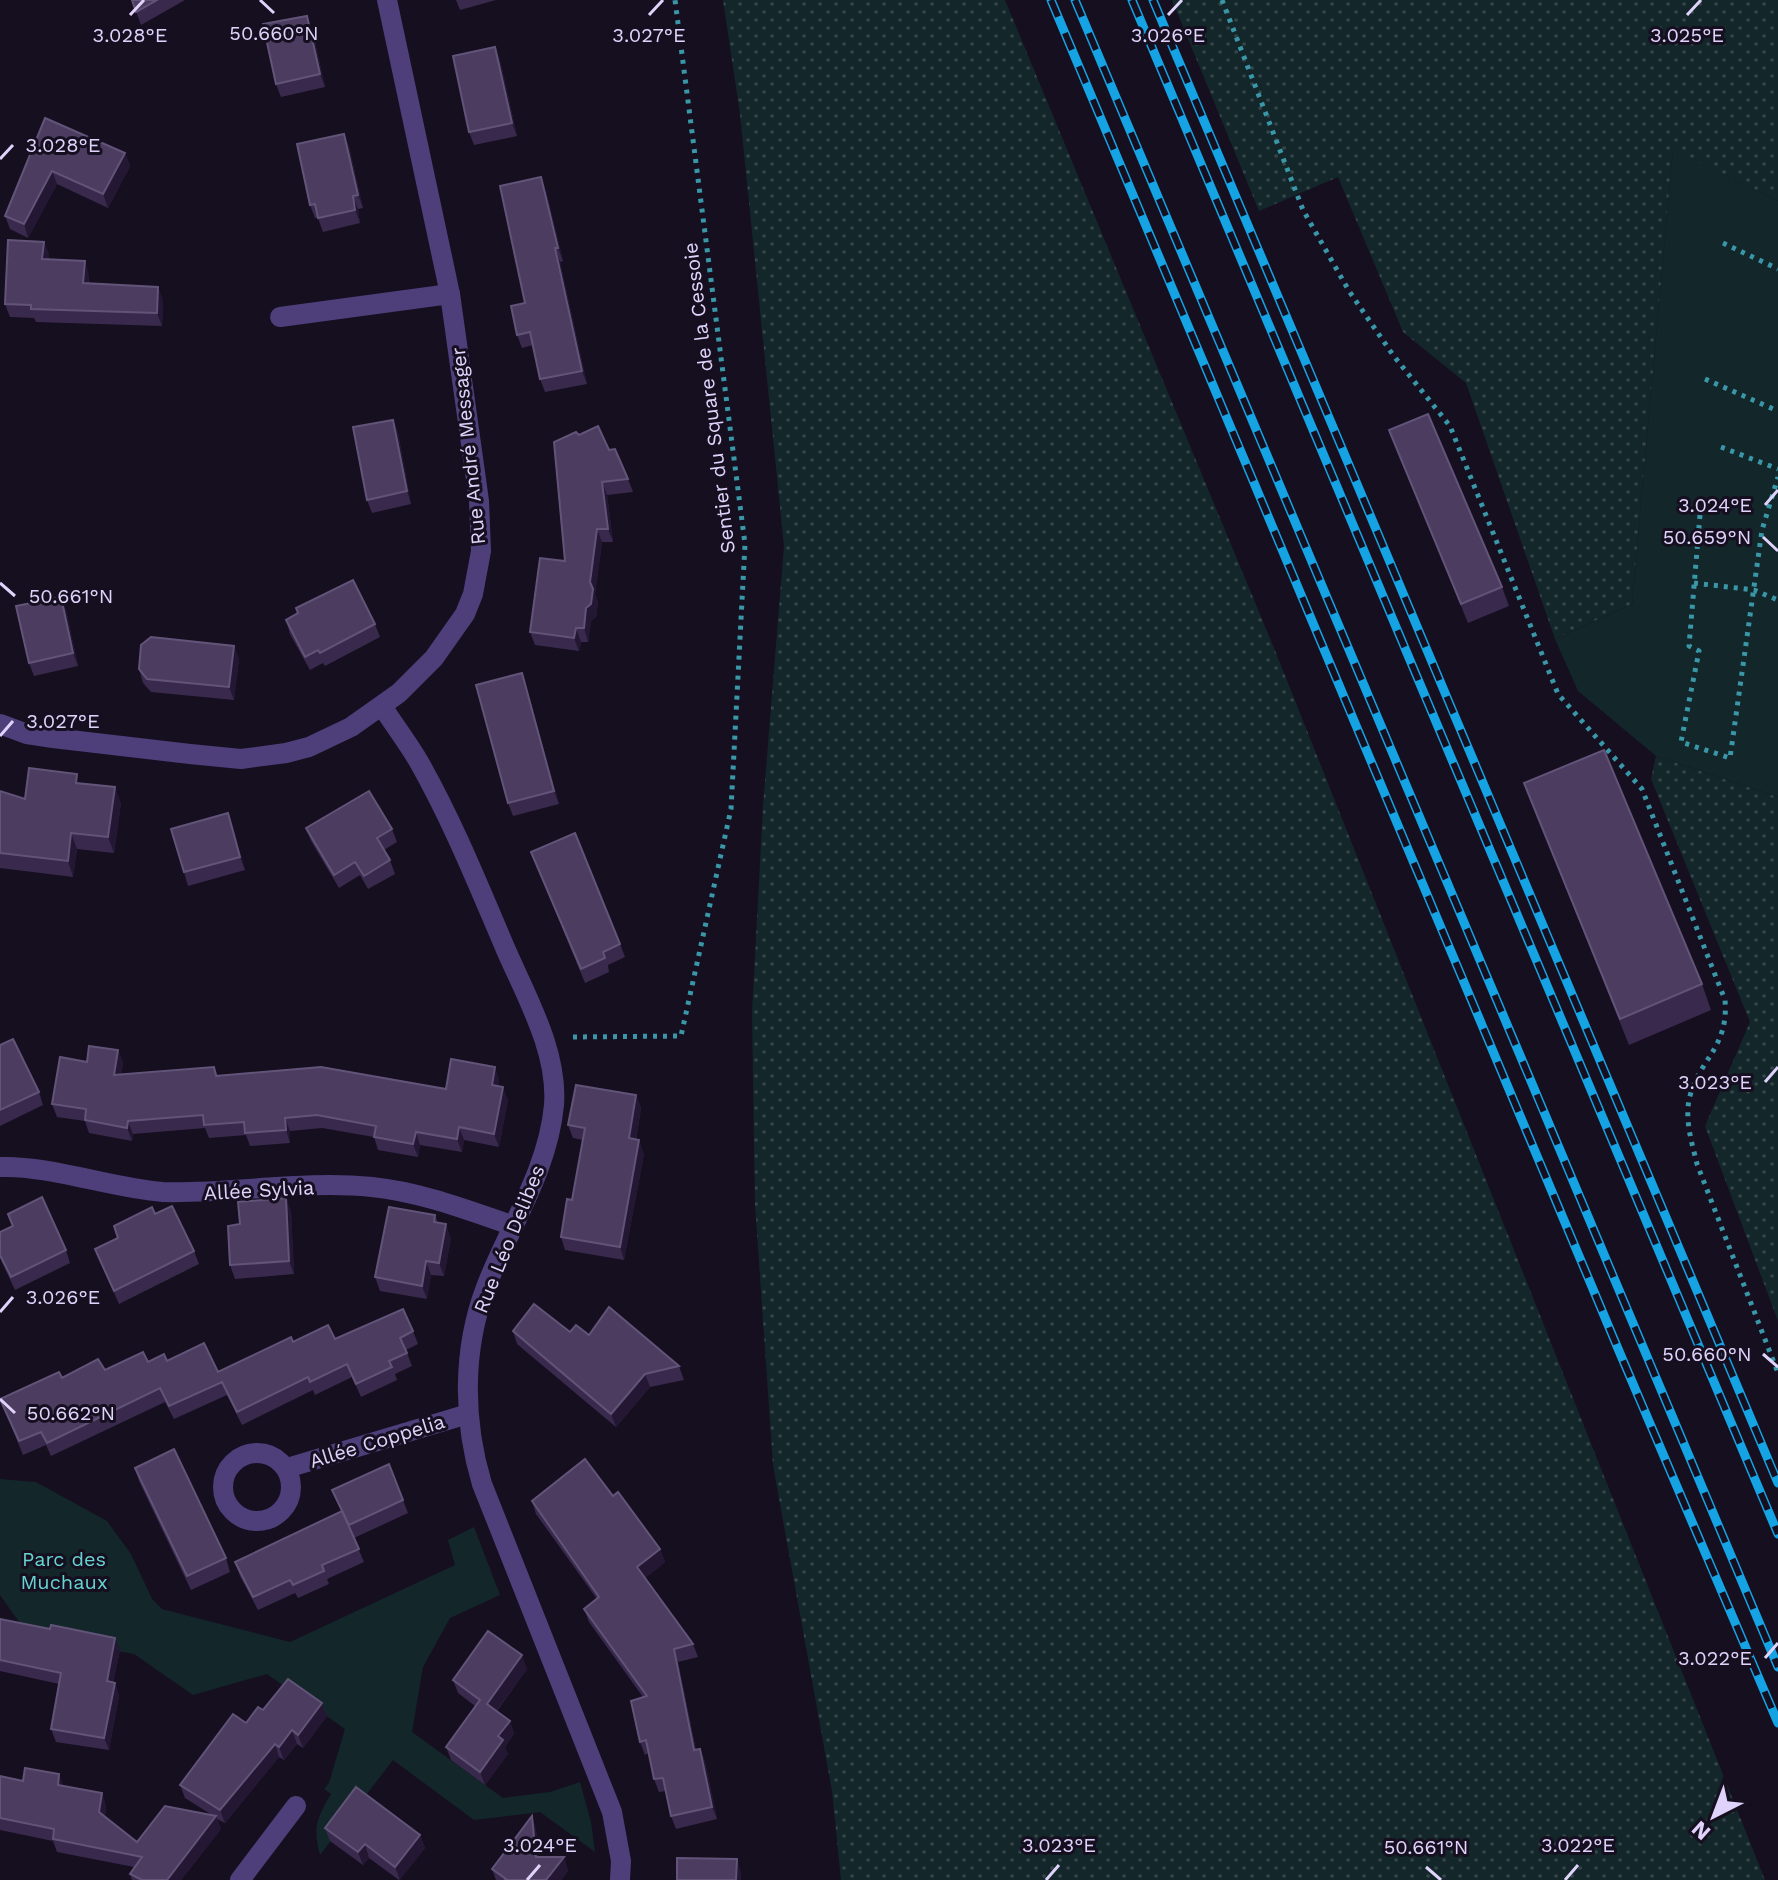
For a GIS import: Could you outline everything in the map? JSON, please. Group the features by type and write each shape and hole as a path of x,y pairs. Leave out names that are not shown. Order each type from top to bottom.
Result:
{"street":[{"name":"Rue André Messager","path":"0,724 27,734 53,738 241,759 286,753 309,747 351,727 382,706 412,681 465,614 477,575 482,527 450,294 387,0"},
{"path":"280,317 450,294"},
{"name":"Rue Léo Delibes","path":"382,706 419,761 445,814 544,1037 554,1088 553,1108 541,1162 486,1287 477,1316 470,1358 470,1438 482,1484 612,1812 618,1835 620,1880"},
{"name":"Allée Sylvia","path":"0,1167 28,1169 140,1191 370,1187 422,1196 514,1226"},
{"name":"Allée Coppelia","path":"287,1468 468,1414"},
{"path":"240,1880 296,1806"}],"path":[{"name":"Sentier du Square de la Cessoie","path":"544,1037 681,1036 731,809 745,544 675,0"},
{"path":"1222,0 1303,210 1349,291 1384,343 1450,426 1558,694 1642,789 1725,1000 1726,1018 1722,1035 1715,1052 1697,1078 1689,1101 1688,1129 1697,1164 1778,1373"},
{"path":"1723,243 1778,269"},
{"path":"1705,379 1778,411"},
{"path":"1721,447 1778,469"},
{"path":"1700,515 1689,646 1699,651 1681,742 1730,758 1762,530 1778,477"},
{"path":"1694,583 1754,590 1778,600"}],"green space":[{"path":"723,0 1005,0 1276,653 1765,1880 841,1880 832,1791 773,1465 755,1204 752,1013 763,806 784,546 740,114"},
{"path":"1172,0 1778,0 1778,201 1673,150 1632,604 1555,639 1466,383 1403,332 1338,177 1259,211"},
{"path":"1673,149 1778,201 1778,797 1656,756 1578,691 1555,639 1632,604"},
{"path":"1656,756 1778,797 1778,1321 1705,1126 1750,1022 1651,779"},
{"name":"Parc des Muchaux","path":"0,1479 36,1482 107,1521 131,1554 152,1599 162,1609 290,1642 455,1565 448,1540 474,1527 500,1595 450,1618 423,1667 412,1732 503,1798 550,1792 580,1782 595,1852 540,1812 474,1820 393,1760 320,1855 317,1824 331,1794 324,1789 329,1783 345,1729 267,1674 193,1695 134,1654 29,1636 0,1595"}],"building":[{"path":"132,0 157,0 136,12"},
{"path":"307,16 320,74 276,84 263,24"},
{"path":"495,47 512,123 469,132 453,56"},
{"path":"45,118 125,153 103,194 52,171 24,224 5,216"},
{"path":"344,134 358,195 353,196 355,210 318,218 315,204 310,205 297,144"},
{"path":"541,177 582,371 540,379 530,332 517,335 511,306 525,303 500,186"},
{"path":"8,240 44,242 42,259 85,261 83,283 158,287 157,313 31,309 31,305 5,304"},
{"path":"1428,414 1502,587 1461,604 1389,430"},
{"path":"393,420 407,491 367,500 353,427"},
{"path":"598,426 609,450 615,449 628,479 602,482 608,529 597,529 590,582 593,589 591,604 586,608 584,628 576,628 574,638 530,632 540,558 565,561 554,442"},
{"path":"353,580 375,624 320,653 318,650 305,657 286,620 298,613 296,608"},
{"path":"61,597 73,653 29,663 16,606"},
{"path":"151,637 234,646 229,687 147,679 139,669 141,645"},
{"path":"522,673 554,791 508,803 476,685"},
{"path":"1604,750 1702,984 1620,1019 1524,783"},
{"path":"29,768 77,774 76,783 115,787 108,837 71,833 68,861 0,853 0,791 25,799"},
{"path":"369,791 392,829 377,838 390,860 364,876 355,862 334,875 306,828"},
{"path":"228,813 240,857 184,872 171,829"},
{"path":"575,833 620,944 603,952 605,958 581,969 531,852"},
{"path":"13,1039 39,1092 0,1110 0,1045"},
{"path":"89,1046 118,1050 114,1075 214,1067 216,1076 321,1067 446,1089 451,1059 495,1067 492,1085 503,1087 494,1134 459,1127 457,1139 416,1132 413,1144 374,1137 376,1126 317,1115 285,1118 286,1130 245,1133 244,1122 204,1125 203,1115 128,1121 127,1128 85,1120 86,1109 52,1104 60,1057 87,1062"},
{"path":"576,1085 636,1095 629,1138 639,1140 620,1247 561,1237 567,1199 572,1200 585,1128 568,1125"},
{"path":"42,1197 66,1250 11,1277 0,1255 0,1232 13,1226 8,1214"},
{"path":"286,1198 289,1261 230,1265 228,1226 240,1224 238,1202"},
{"path":"172,1206 194,1251 114,1291 95,1249 118,1238 114,1226 152,1207 155,1214"},
{"path":"389,1207 435,1215 434,1222 446,1224 439,1263 426,1261 422,1286 375,1277"},
{"path":"534,1304 570,1332 576,1325 589,1335 609,1307 679,1366 645,1374 611,1414 513,1331"},
{"path":"403,1309 413,1331 400,1338 407,1353 389,1361 392,1367 356,1384 347,1364 310,1382 308,1377 237,1412 222,1382 169,1406 160,1388 47,1443 41,1432 19,1441 0,1399 59,1372 62,1378 98,1359 105,1370 143,1352 148,1362 164,1354 167,1361 204,1343 218,1372 291,1337 293,1342 328,1325 335,1339"},
{"path":"174,1449 226,1558 187,1576 135,1468"},
{"path":"585,1459 613,1496 618,1492 660,1549 637,1567 693,1644 674,1649 694,1750 700,1749 712,1807 671,1816 663,1778 654,1779 646,1740 640,1742 631,1701 647,1696 584,1609 599,1597 532,1501"},
{"path":"389,1464 403,1500 349,1525 332,1490"},
{"path":"342,1511 359,1549 322,1565 324,1571 293,1585 290,1580 253,1597 235,1562"},
{"path":"0,1619 115,1638 107,1681 115,1683 104,1738 51,1729 61,1673 0,1660"},
{"path":"488,1631 522,1655 487,1704 510,1721 498,1736 503,1740 480,1772 446,1747 480,1700 453,1680"},
{"path":"288,1679 322,1703 298,1735 292,1730 279,1747 275,1744 220,1810 180,1785 233,1714 246,1723 258,1707 263,1710"},
{"path":"25,1768 59,1774 58,1785 102,1793 99,1812 137,1842 165,1806 216,1816 167,1880 142,1880 130,1874 142,1857 53,1839 54,1829 0,1818 0,1776 23,1781"},
{"path":"356,1787 420,1835 395,1867 365,1844 358,1852 325,1828"},
{"path":"532,1816 536,1857 564,1857 546,1880 505,1880 492,1869"},
{"path":"677,1858 737,1859 736,1880 677,1880"}],"railway":[{"path":"1051,0 1778,1723"},
{"path":"1075,0 1778,1667"},
{"path":"1132,0 1778,1534"},
{"path":"1153,0 1778,1483"}]}
